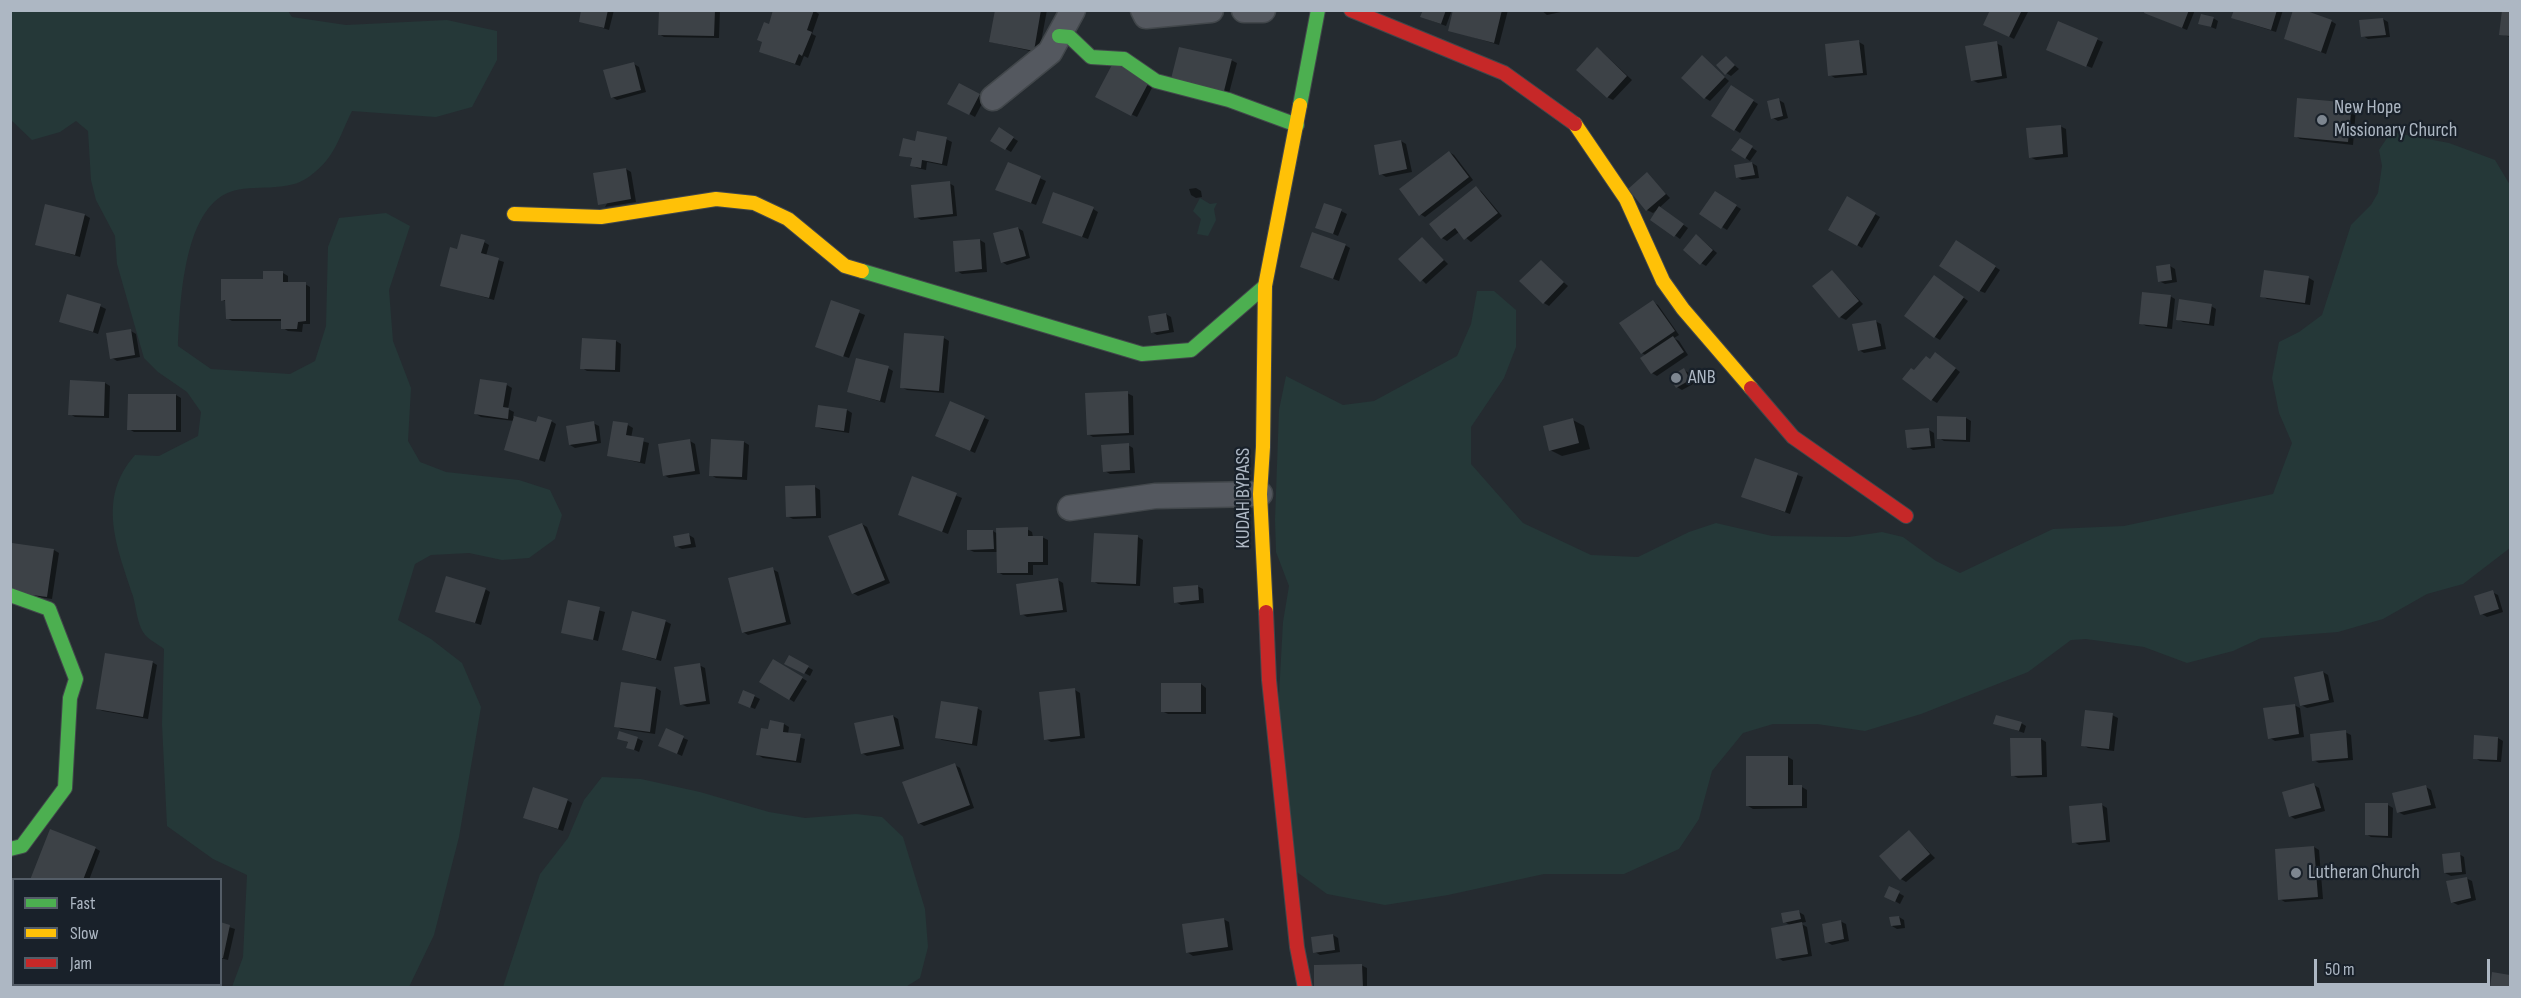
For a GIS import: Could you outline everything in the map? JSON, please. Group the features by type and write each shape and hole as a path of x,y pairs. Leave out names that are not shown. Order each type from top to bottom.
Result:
{"street":[{"path":"993,98 1050,52 1073,10"},
{"path":"1143,10 1146,16 1211,10"},
{"path":"1244,10 1263,10"},
{"name":"KUDAH BYPASS","path":"1305,987 1297,947 1269,680 1260,494 1263,447 1265,286 1318,10"},
{"path":"1352,10 1504,73 1575,124 1626,199 1664,281 1683,309 1793,437 1906,516"},
{"path":"1059,36 1070,38 1091,57 1124,59 1156,81 1229,100 1297,125"},
{"path":"514,214 601,217 716,200 754,203 788,219 845,266 1142,354 1191,350 1265,286"},
{"path":"1070,508 1155,496 1260,494"},
{"path":"10,595 49,609 76,679 70,698 65,788 22,846 10,849"}],"shaded area":[{"path":"11,11 288,11 292,17 346,25 447,20 497,31 497,60 472,107 436,117 352,111 331,154 310,176 281,187 239,189 214,202 202,217 193,237 187,260 180,307 178,346 211,369 290,374 315,361 326,326 328,247 339,218 386,213 410,226 389,290 393,341 411,388 408,441 420,462 446,472 519,480 550,490 562,515 555,539 529,558 502,560 469,553 431,555 415,564 398,620 431,639 462,663 481,707 459,837 434,935 409,987 232,987 243,957 247,875 213,859 167,826 162,724 164,649 147,637 141,628 113,524 116,489 123,472 135,455 159,456 198,436 201,412 187,392 158,372 144,358 117,264 115,236 96,200 91,180 88,131 76,121 60,132 32,140 11,120"},
{"path":"2391,132 2449,143 2495,160 2510,185 2510,548 2463,584 2427,594 2383,619 2338,632 2261,638 2233,651 2187,663 2144,647 2086,639 2071,640 2028,672 1921,714 1865,731 1817,724 1773,724 1743,733 1712,771 1699,819 1679,849 1624,874 1544,874 1448,895 1385,905 1327,894 1294,870 1278,713 1283,622 1289,586 1276,552 1275,520 1279,410 1286,376 1343,405 1374,401 1457,356 1471,324 1477,291 1494,291 1516,310 1516,347 1504,378 1471,427 1471,464 1523,523 1591,555 1638,557 1689,532 1716,523 1772,536 1849,537 1882,532 1903,537 1936,561 1960,573 2053,529 2124,526 2273,494 2292,443 2279,413 2272,378 2279,342 2299,332 2322,315 2351,225 2371,205 2378,193 2382,166 2379,150"},
{"path":"1200,198 1210,204 1217,203 1214,209 1216,220 1208,236 1197,234 1201,219 1193,211"},
{"path":"602,777 641,779 700,792 769,812 805,818 856,814 882,817 903,837 925,909 928,947 920,978 904,988 503,987 540,874 568,838 584,800"}],"building":[{"path":"581,10 608,10 604,28 579,22"},
{"path":"659,10 715,10 714,36 658,35"},
{"path":"773,10 814,10 807,30 812,32 802,56 799,54 795,64 759,52 762,42 757,40 764,22 769,24"},
{"path":"995,10 1041,10 1034,51 989,42"},
{"path":"1423,10 1446,10 1441,24 1420,17"},
{"path":"1453,10 1502,10 1494,43 1448,31"},
{"path":"1990,10 2022,10 2009,37 1983,25"},
{"path":"2145,10 2189,10 2182,28 2144,13"},
{"path":"2234,10 2277,10 2271,30 2231,18"},
{"path":"2293,10 2304,10 2332,20 2321,52 2284,39"},
{"path":"2502,10 2510,10 2510,36 2499,35"},
{"path":"2201,14 2214,17 2211,27 2198,24"},
{"path":"2383,18 2386,35 2361,37 2359,20"},
{"path":"2058,21 2098,38 2086,67 2046,50"},
{"path":"1859,40 1863,73 1828,76 1825,44"},
{"path":"1997,41 2002,76 1971,81 1965,46"},
{"path":"1179,47 1232,59 1223,95 1170,83"},
{"path":"1597,47 1627,76 1607,98 1576,70"},
{"path":"1702,55 1725,77 1704,99 1681,78"},
{"path":"1726,56 1735,65 1725,75 1716,65"},
{"path":"1114,61 1150,80 1131,116 1095,97"},
{"path":"634,62 641,90 611,98 603,70"},
{"path":"959,83 980,94 969,115 947,104"},
{"path":"1731,85 1754,100 1734,131 1711,116"},
{"path":"1779,98 1783,116 1771,119 1767,101"},
{"name":"New Hope Missionary Church","path":"2297,98 2352,103 2348,142 2294,137"},
{"path":"2061,125 2063,154 2029,158 2026,128"},
{"path":"999,127 1014,137 1005,150 990,141"},
{"path":"917,131 947,137 942,164 922,160 921,168 910,166 912,158 899,156 903,138 915,141"},
{"path":"1740,138 1753,146 1745,159 1731,150"},
{"path":"1401,140 1407,169 1379,175 1374,145"},
{"path":"1449,151 1469,177 1419,216 1399,189"},
{"path":"1008,162 1041,176 1031,203 995,190"},
{"path":"1752,162 1755,175 1736,178 1734,165"},
{"path":"626,168 631,199 598,205 593,173"},
{"path":"1647,172 1666,194 1646,211 1628,189"},
{"path":"950,181 953,214 914,218 911,185"},
{"path":"1476,186 1498,213 1464,240 1455,228 1441,239 1429,224"},
{"path":"1715,191 1737,205 1721,229 1699,214"},
{"path":"1053,192 1094,207 1082,237 1042,223"},
{"path":"1847,196 1876,213 1857,246 1828,230"},
{"path":"1324,203 1342,209 1333,234 1315,228"},
{"path":"45,204 85,214 75,255 35,245"},
{"path":"1659,206 1684,224 1674,237 1650,220"},
{"path":"1018,227 1026,256 1001,263 993,233"},
{"path":"1312,232 1346,244 1333,279 1300,267"},
{"path":"461,234 485,240 481,253 499,258 489,298 440,286 450,247 457,249"},
{"path":"1696,234 1713,250 1700,265 1683,250"},
{"path":"1422,237 1444,260 1420,282 1398,259"},
{"path":"980,239 982,269 955,272 953,241"},
{"path":"1956,240 1996,266 1979,292 1939,266"},
{"path":"1541,260 1564,282 1543,304 1519,281"},
{"path":"2170,264 2172,280 2158,282 2156,266"},
{"path":"1832,270 1859,301 1839,318 1812,286"},
{"path":"2264,270 2309,276 2305,303 2260,297"},
{"path":"263,271 283,271 283,282 306,282 306,321 298,322 297,329 281,329 281,319 226,319 225,300 221,301 221,279 263,279"},
{"path":"1934,275 1964,297 1934,338 1904,316"},
{"path":"2142,292 2171,295 2167,327 2139,324"},
{"path":"67,294 101,304 93,332 59,322"},
{"path":"2179,299 2212,304 2209,324 2176,320"},
{"path":"831,300 860,310 843,357 815,347"},
{"path":"1653,300 1675,331 1641,354 1619,323"},
{"path":"1166,313 1169,330 1151,333 1148,316"},
{"path":"1876,320 1881,346 1858,351 1852,324"},
{"path":"131,329 135,355 110,359 106,333"},
{"path":"904,333 944,336 939,391 900,388"},
{"path":"1673,336 1684,352 1651,374 1640,358"},
{"path":"582,338 616,340 615,370 580,369"},
{"path":"1935,352 1956,368 1931,401 1902,379 1911,368 1914,370 1926,356 1930,359"},
{"path":"856,358 889,366 880,401 847,392"},
{"path":"1684,368 1690,380 1676,388 1669,377"},
{"path":"480,379 507,383 503,407 509,408 508,419 474,414"},
{"path":"70,380 105,382 104,416 68,415"},
{"path":"1128,391 1129,433 1087,435 1085,393"},
{"path":"128,394 176,394 176,430 127,430"},
{"path":"950,401 985,416 970,451 935,436"},
{"path":"818,405 847,409 844,431 815,427"},
{"path":"514,416 536,422 538,416 552,420 539,460 504,450"},
{"path":"1937,416 1966,417 1966,440 1937,439"},
{"path":"1573,418 1579,443 1549,451 1543,426"},
{"path":"594,421 597,441 569,445 566,426"},
{"path":"613,421 628,423 626,435 644,438 640,462 607,456"},
{"path":"1929,428 1931,446 1907,448 1905,430"},
{"path":"690,439 695,471 663,476 658,444"},
{"path":"711,439 744,441 742,477 709,476"},
{"path":"1129,443 1130,470 1103,472 1101,445"},
{"path":"1755,458 1798,473 1785,512 1741,497"},
{"path":"912,476 957,493 942,532 898,515"},
{"path":"815,485 816,516 786,517 785,486"},
{"path":"862,523 885,580 852,594 828,536"},
{"path":"1028,527 1028,536 1043,536 1043,562 1028,562 1028,573 997,573 996,528"},
{"path":"967,530 993,530 994,549 967,550"},
{"path":"689,533 691,544 675,547 673,536"},
{"path":"1094,533 1138,535 1136,584 1091,582"},
{"path":"12,543 54,549 47,597 10,592"},
{"path":"773,567 786,622 742,633 728,578"},
{"path":"446,576 486,588 475,623 435,612"},
{"path":"1058,578 1063,610 1020,615 1016,584"},
{"path":"1198,585 1199,600 1174,603 1173,587"},
{"path":"2493,590 2499,609 2480,615 2474,596"},
{"path":"568,600 600,607 593,640 561,633"},
{"path":"632,611 666,620 656,659 622,650"},
{"path":"105,653 153,661 143,717 96,709"},
{"path":"789,655 809,666 804,674 784,664"},
{"path":"773,659 803,677 789,700 759,682"},
{"path":"700,663 706,701 680,705 674,667"},
{"path":"2323,671 2329,700 2300,706 2294,677"},
{"path":"621,682 656,687 650,732 614,727"},
{"path":"1161,683 1201,683 1201,712 1161,712"},
{"path":"1075,688 1080,736 1044,740 1039,692"},
{"path":"743,690 755,695 750,708 738,703"},
{"path":"941,701 978,707 972,744 935,738"},
{"path":"2295,704 2299,734 2268,739 2263,708"},
{"path":"2085,710 2113,713 2109,749 2081,746"},
{"path":"893,715 900,746 861,754 854,723"},
{"path":"1996,715 2022,722 2019,731 1993,724"},
{"path":"770,720 784,723 783,732 801,734 796,761 756,755 761,728 768,729"},
{"path":"666,728 684,736 677,754 658,746"},
{"path":"2346,730 2348,758 2312,761 2310,734"},
{"path":"619,731 638,737 634,750 626,748 628,742 617,739"},
{"path":"2474,735 2498,737 2497,760 2473,759"},
{"path":"2010,738 2041,738 2042,775 2011,776"},
{"path":"1746,756 1788,756 1788,785 1802,785 1802,806 1746,806"},
{"path":"955,763 970,805 918,824 902,782"},
{"path":"2314,783 2321,808 2289,817 2282,792"},
{"path":"2426,785 2431,805 2397,813 2392,793"},
{"path":"533,787 568,799 558,829 523,818"},
{"path":"2102,803 2106,840 2072,843 2069,806"},
{"path":"2365,803 2388,803 2388,836 2365,835"},
{"path":"50,829 96,847 84,878 31,878"},
{"path":"1909,830 1930,854 1900,880 1879,856"},
{"name":"Lutheran Church","path":"2314,846 2318,897 2278,900 2275,849"},
{"path":"2460,852 2462,872 2444,873 2442,854"},
{"path":"2467,877 2471,898 2451,903 2446,881"},
{"path":"1889,886 1900,891 1895,902 1884,897"},
{"path":"1799,910 1801,919 1783,923 1781,913"},
{"path":"1899,916 1901,925 1891,926 1889,917"},
{"path":"1224,918 1228,947 1186,953 1182,924"},
{"path":"1841,920 1844,939 1825,943 1822,924"},
{"path":"1802,922 1808,954 1776,959 1771,928"},
{"path":"222,923 230,925 222,958"},
{"path":"1333,934 1335,950 1313,953 1311,937"},
{"path":"1362,964 1363,988 1314,988 1314,965"},
{"path":"2492,972 2510,975 2510,988 2490,988"}],"traffic: fast":[{"path":"1300,105 1318,10"},
{"path":"1059,36 1070,37 1091,57 1124,59 1156,81 1229,100 1297,125"},
{"path":"862,271 1142,354 1191,350 1265,286"},
{"path":"10,595 49,609 76,679 70,698 65,788 22,846 10,849"}],"traffic: slow":[{"path":"1266,612 1260,494 1263,447 1265,286 1300,105"},
{"path":"1575,124 1626,199 1663,281 1683,309 1751,388"},
{"path":"514,214 601,217 716,199 754,203 788,219 845,266 862,271"}],"traffic: jam":[{"path":"1351,10 1504,73 1575,124"},
{"path":"1751,388 1793,437 1906,516"},
{"path":"1266,612 1269,680 1297,947 1305,988"}],"place":[{"name":"New Hope Missionary Church","path":"2322,120"},
{"name":"ANB","path":"1676,378"},
{"name":"Lutheran Church","path":"2296,873"}]}
